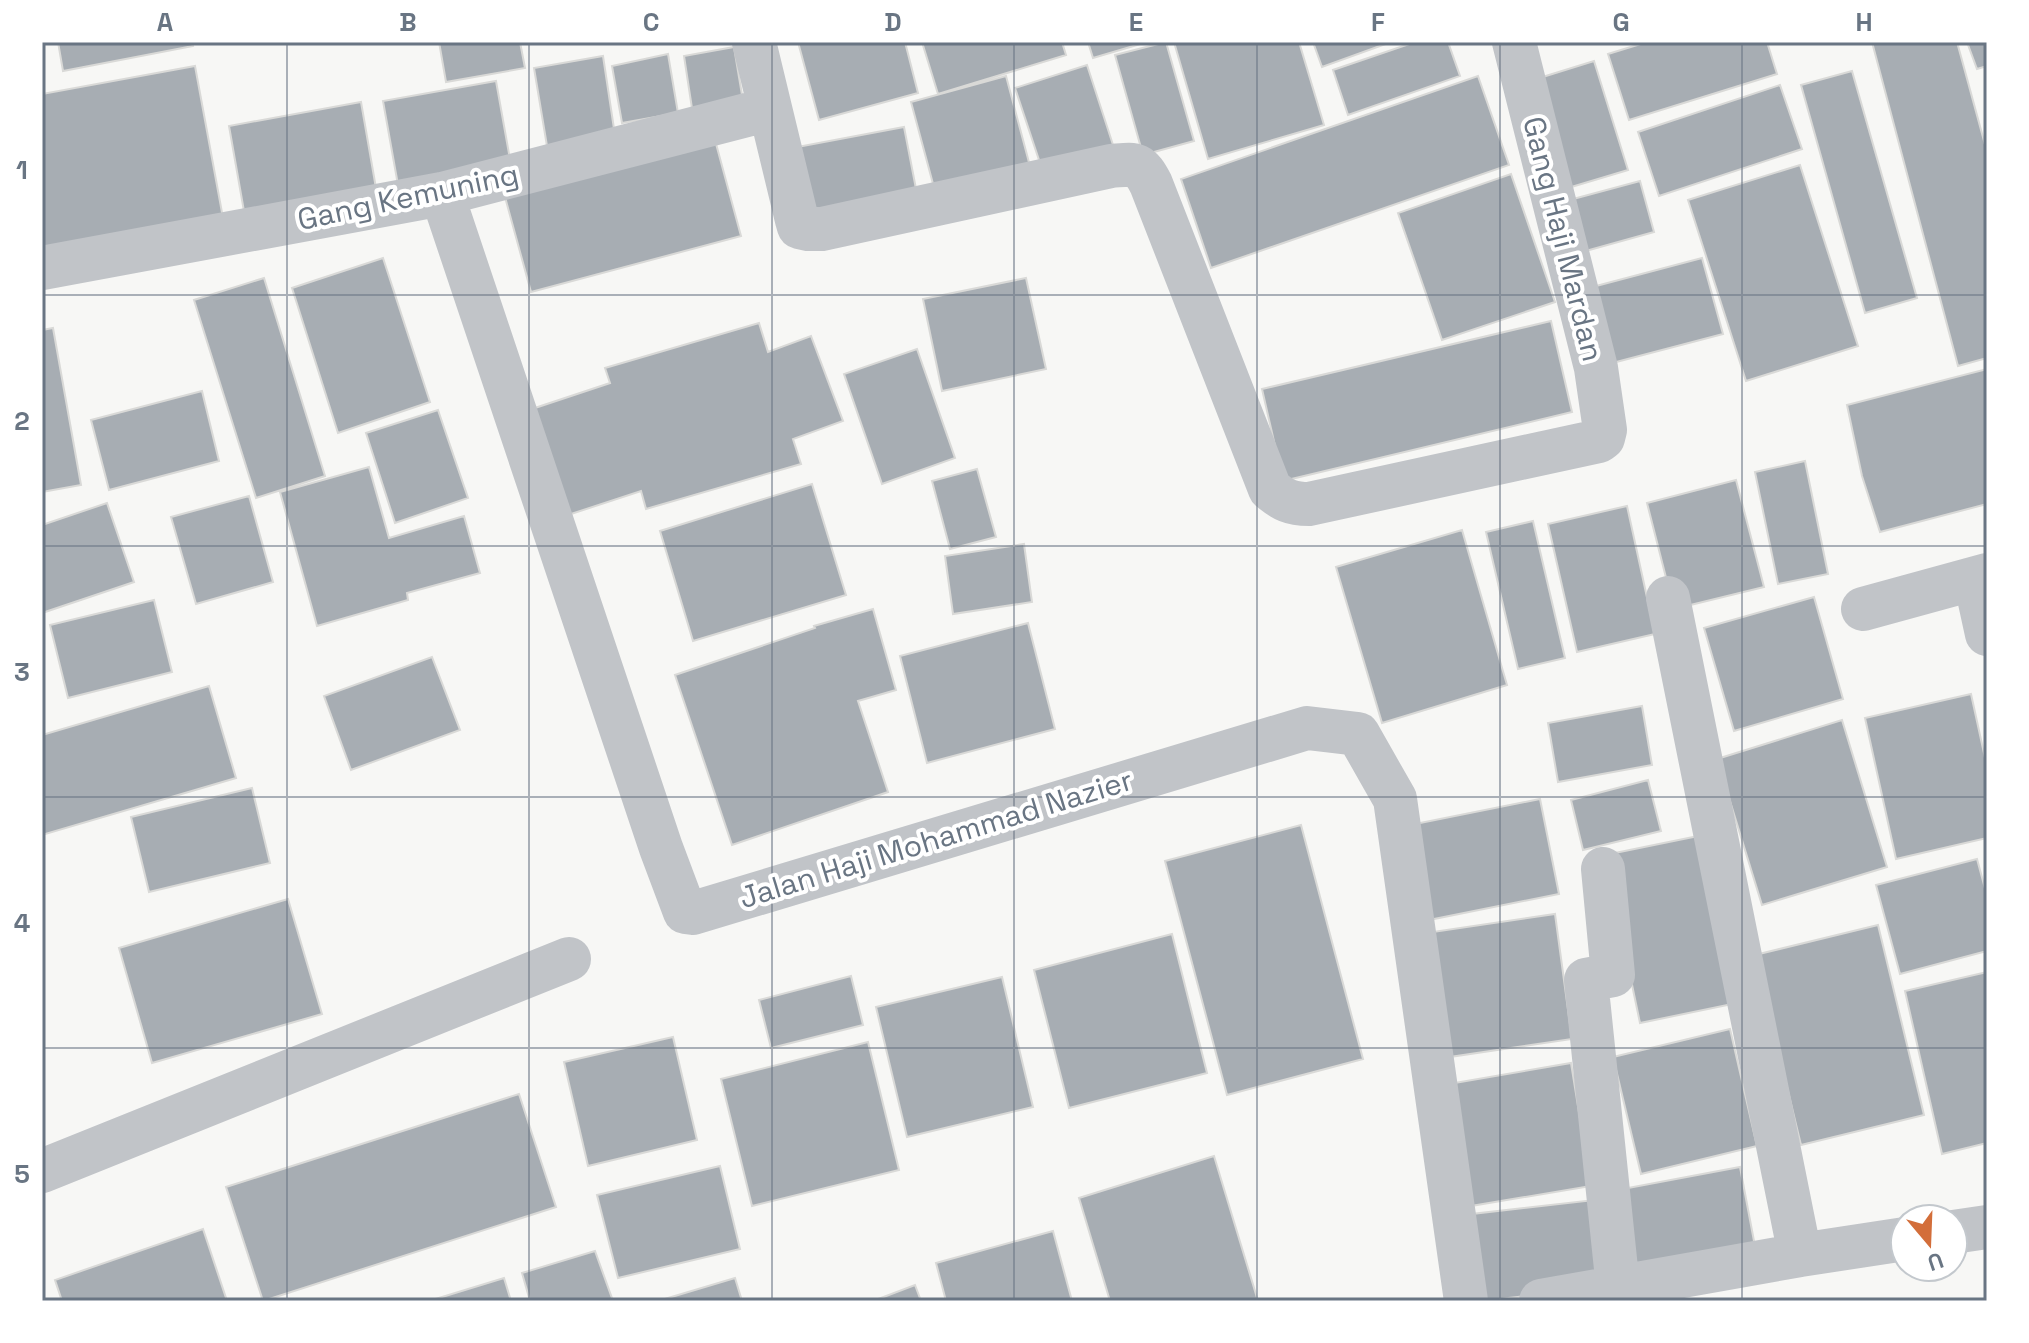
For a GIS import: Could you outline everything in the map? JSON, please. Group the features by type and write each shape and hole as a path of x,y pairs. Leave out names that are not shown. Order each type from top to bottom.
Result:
{"street":[{"path":"754,42 770,109"},
{"name":"Gang Haji Mardan","path":"770,109 797,220 803,229 822,229 1111,166 1131,164 1141,168 1157,198 1270,489 1288,503 1309,504 1603,438 1605,430 1596,368 1514,42"},
{"name":"Gang Kemuning","path":"42,268 442,194 770,109"},
{"name":"Jalan Haji Mohammad Nazier","path":"442,194 685,912 693,913 1307,728 1358,734 1395,799 1466,1301"},
{"path":"1863,609 1981,577 1987,634"},
{"path":"1668,598 1800,1255"},
{"path":"1603,869 1613,975 1586,980 1618,1288"},
{"path":"42,1171 569,959"},
{"path":"1541,1301 1889,1241"}],"building":[{"path":"58,42 192,42 193,46 63,71"},
{"path":"439,42 520,42 525,68 446,82"},
{"path":"798,42 905,42 918,93 819,120"},
{"path":"922,42 1062,42 1066,55 938,94"},
{"path":"1088,42 1147,42 1093,58"},
{"path":"1166,42 1194,141 1143,155 1115,55"},
{"path":"1174,42 1299,42 1324,125 1208,159"},
{"path":"1313,42 1391,42 1322,67"},
{"path":"1415,42 1448,42 1460,76 1348,115 1333,70"},
{"path":"1647,42 1767,42 1777,74 1629,120 1608,54"},
{"path":"1872,42 1957,42 1987,152 1987,358 1958,366"},
{"path":"1967,42 1987,42 1987,66 1977,69"},
{"path":"734,47 744,107 693,115 684,56"},
{"path":"668,54 678,113 622,123 612,66"},
{"path":"603,56 616,142 548,152 534,68"},
{"path":"1594,61 1628,170 1568,188 1533,80"},
{"path":"1087,65 1115,151 1044,175 1015,88"},
{"path":"195,66 223,218 42,251 42,94"},
{"path":"1852,71 1917,298 1865,313 1801,85"},
{"path":"1006,76 1031,170 936,195 911,102"},
{"path":"1478,76 1509,165 1211,268 1181,179"},
{"path":"496,81 511,165 398,185 383,101"},
{"path":"1780,85 1802,149 1659,196 1638,132"},
{"path":"361,102 377,194 245,217 229,126"},
{"path":"904,127 917,194 805,215 792,148"},
{"path":"715,140 741,236 531,292 505,197"},
{"path":"1800,165 1858,346 1746,381 1688,200"},
{"path":"1511,174 1555,302 1442,340 1398,213"},
{"path":"1640,181 1654,232 1575,254 1562,202"},
{"path":"383,258 430,402 338,433 292,288"},
{"path":"1702,258 1723,334 1601,366 1581,290"},
{"path":"264,278 325,476 256,498 194,300"},
{"path":"1026,278 1046,369 942,391 923,299"},
{"path":"1551,321 1572,412 1283,481 1262,389"},
{"path":"759,323 768,352 811,336 843,421 793,439 801,464 646,509 641,491 568,515 532,409 610,383 605,368"},
{"path":"53,328 81,485 42,492 42,330"},
{"path":"917,349 955,458 882,484 844,374"},
{"path":"1987,369 1987,504 1880,532 1862,476 1847,405"},
{"path":"202,391 219,461 109,490 91,420"},
{"path":"438,410 468,498 395,523 366,433"},
{"path":"1805,461 1828,574 1778,584 1755,472"},
{"path":"369,467 389,538 464,516 480,573 407,593 408,600 317,626 280,492"},
{"path":"977,469 996,537 950,549 932,481"},
{"path":"1736,480 1764,587 1674,609 1647,503"},
{"path":"812,484 846,595 693,641 660,531"},
{"path":"249,496 273,582 196,604 171,517"},
{"path":"107,503 134,582 42,613 42,525"},
{"path":"1627,506 1655,634 1577,652 1548,524"},
{"path":"1533,521 1565,658 1518,669 1486,532"},
{"path":"1462,530 1507,685 1382,723 1336,567"},
{"path":"1024,544 1032,602 953,614 945,556"},
{"path":"1814,597 1843,699 1734,731 1704,628"},
{"path":"154,600 172,672 68,698 50,625"},
{"path":"873,609 896,690 858,701 888,792 732,845 675,675 814,626"},
{"path":"1028,623 1055,729 927,763 900,656"},
{"path":"432,657 460,730 351,770 324,696"},
{"path":"209,686 236,778 42,835 42,735"},
{"path":"1971,694 1987,767 1987,838 1896,859 1865,718"},
{"path":"1642,706 1652,765 1558,782 1548,723"},
{"path":"1842,720 1887,867 1762,905 1717,759"},
{"path":"1648,780 1661,831 1583,850 1571,800"},
{"path":"252,788 270,863 149,892 131,817"},
{"path":"1540,799 1559,894 1429,920 1410,825"},
{"path":"1301,825 1363,1059 1227,1095 1165,861"},
{"path":"1708,834 1742,1002 1640,1023 1605,855"},
{"path":"1977,859 1987,896 1987,951 1900,974 1876,885"},
{"path":"288,899 322,1014 152,1063 119,948"},
{"path":"1555,914 1572,1039 1436,1059 1419,934"},
{"path":"1878,925 1924,1115 1801,1145 1755,955"},
{"path":"1172,934 1207,1073 1069,1108 1034,970"},
{"path":"1987,972 1987,1143 1942,1154 1905,991"},
{"path":"851,976 863,1025 771,1048 759,1000"},
{"path":"1002,977 1033,1107 907,1137 876,1007"},
{"path":"1730,1029 1757,1146 1641,1174 1613,1057"},
{"path":"673,1037 697,1140 588,1166 564,1062"},
{"path":"868,1042 899,1170 752,1206 721,1079"},
{"path":"1571,1063 1591,1186 1459,1208 1437,1086"},
{"path":"519,1094 556,1207 263,1301 226,1187"},
{"path":"1214,1156 1258,1301 1110,1301 1079,1198"},
{"path":"720,1166 740,1249 618,1278 597,1195"},
{"path":"1740,1167 1757,1257 1629,1281 1612,1191"},
{"path":"1594,1200 1597,1288 1482,1301 1472,1214"},
{"path":"203,1229 227,1301 62,1301 55,1280"},
{"path":"1053,1231 1072,1301 946,1301 936,1263"},
{"path":"595,1251 613,1301 530,1301 522,1273"},
{"path":"504,1278 511,1301 429,1301"},
{"path":"735,1278 742,1301 658,1301"},
{"path":"915,1285 921,1301 873,1301"}]}
